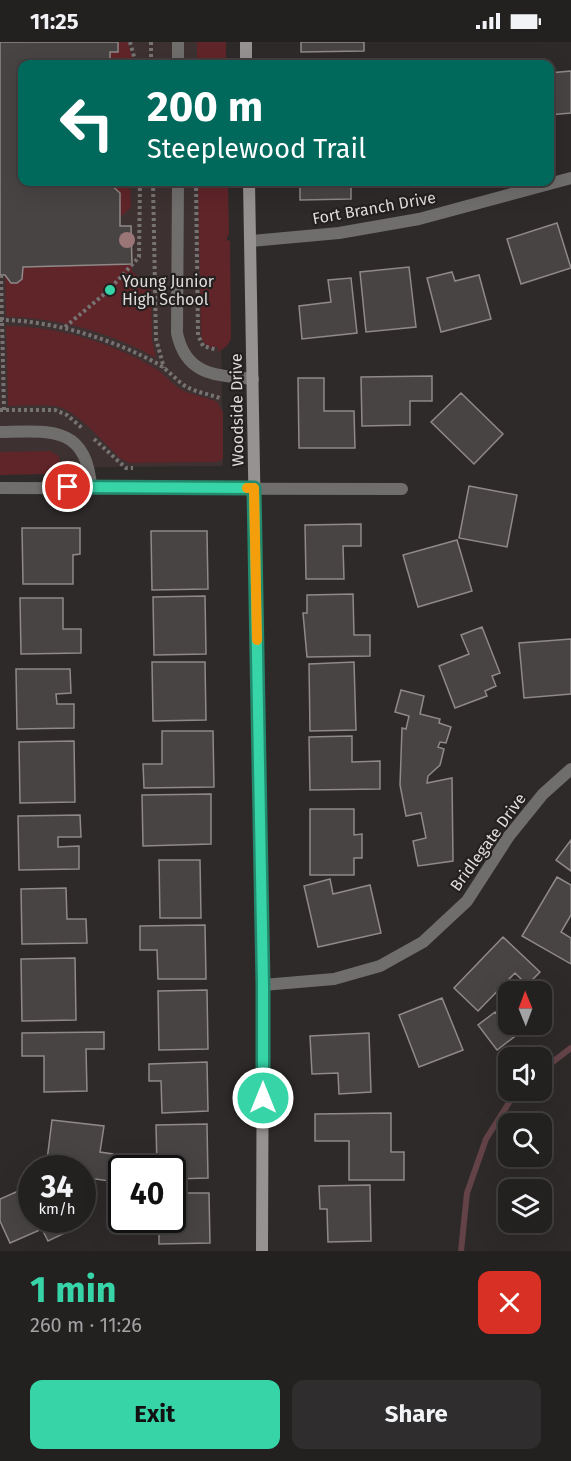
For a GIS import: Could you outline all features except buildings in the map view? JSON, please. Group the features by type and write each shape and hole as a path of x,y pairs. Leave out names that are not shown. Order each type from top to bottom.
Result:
{"street":[{"path":"178,42 178,60"},
{"path":"246,42 246,60"},
{"name":"Fort Branch Drive","path":"554,183 571,178"},
{"path":"178,186 177,333 182,350 193,365 206,372 253,379"},
{"name":"Woodside Drive","path":"249,186 263,985 262,1251"},
{"name":"Fort Branch Drive","path":"251,241 339,233 419,219 541,186"},
{"path":"0,432 52,431 70,439 84,453 89,466 91,487"},
{"path":"0,488 402,489"},
{"name":"Bridlegate Drive","path":"263,985 334,979 380,966 423,942 467,901 508,836 543,794 571,769"}],"path":[{"path":"130,42 135,60"},
{"path":"151,42 151,60"},
{"path":"65,327 108,291 139,257 140,186"},
{"path":"153,186 156,339 164,369"},
{"path":"196,186 198,336 202,346 217,350"},
{"path":"1,275 4,410"},
{"path":"1,320 65,327 136,354 164,369 188,388 222,399"}],"shaded area":[{"name":"Young Junior High School","path":"0,42 218,42 218,60 18,60 18,186 219,186 223,466 0,468"},
{"path":"118,42 128,42 133,60 110,60 110,52 118,52"},
{"path":"197,42 226,42 226,60 197,60"},
{"path":"112,186 126,186 130,190 131,207 120,216 120,193"},
{"path":"198,186 228,186 229,235 227,240 230,241 231,339 227,346 218,352 218,347 207,345 201,335"},
{"path":"132,264 132,271 151,289 152,339 156,358 121,341 84,328 45,320 6,317 5,275 9,282 17,283 22,279 23,267"},
{"path":"6,326 63,332 101,343 153,367 182,390 217,402 223,412 223,459 217,462 129,463 121,459 72,413 55,406 8,406"},
{"path":"50,451 59,456 60,464 64,464 58,471 51,474 0,475 0,452"}],"waterway":[{"path":"552,1062 571,1048"},
{"path":"461,1251 467,1193 486,1139 510,1101"}],"slow traffic":[{"path":"247,488 254,488 257,640"}],"place":[{"name":"Young Junior High School","path":"110,290"}],"route":[{"path":"68,487 254,488 263,1098"}]}
